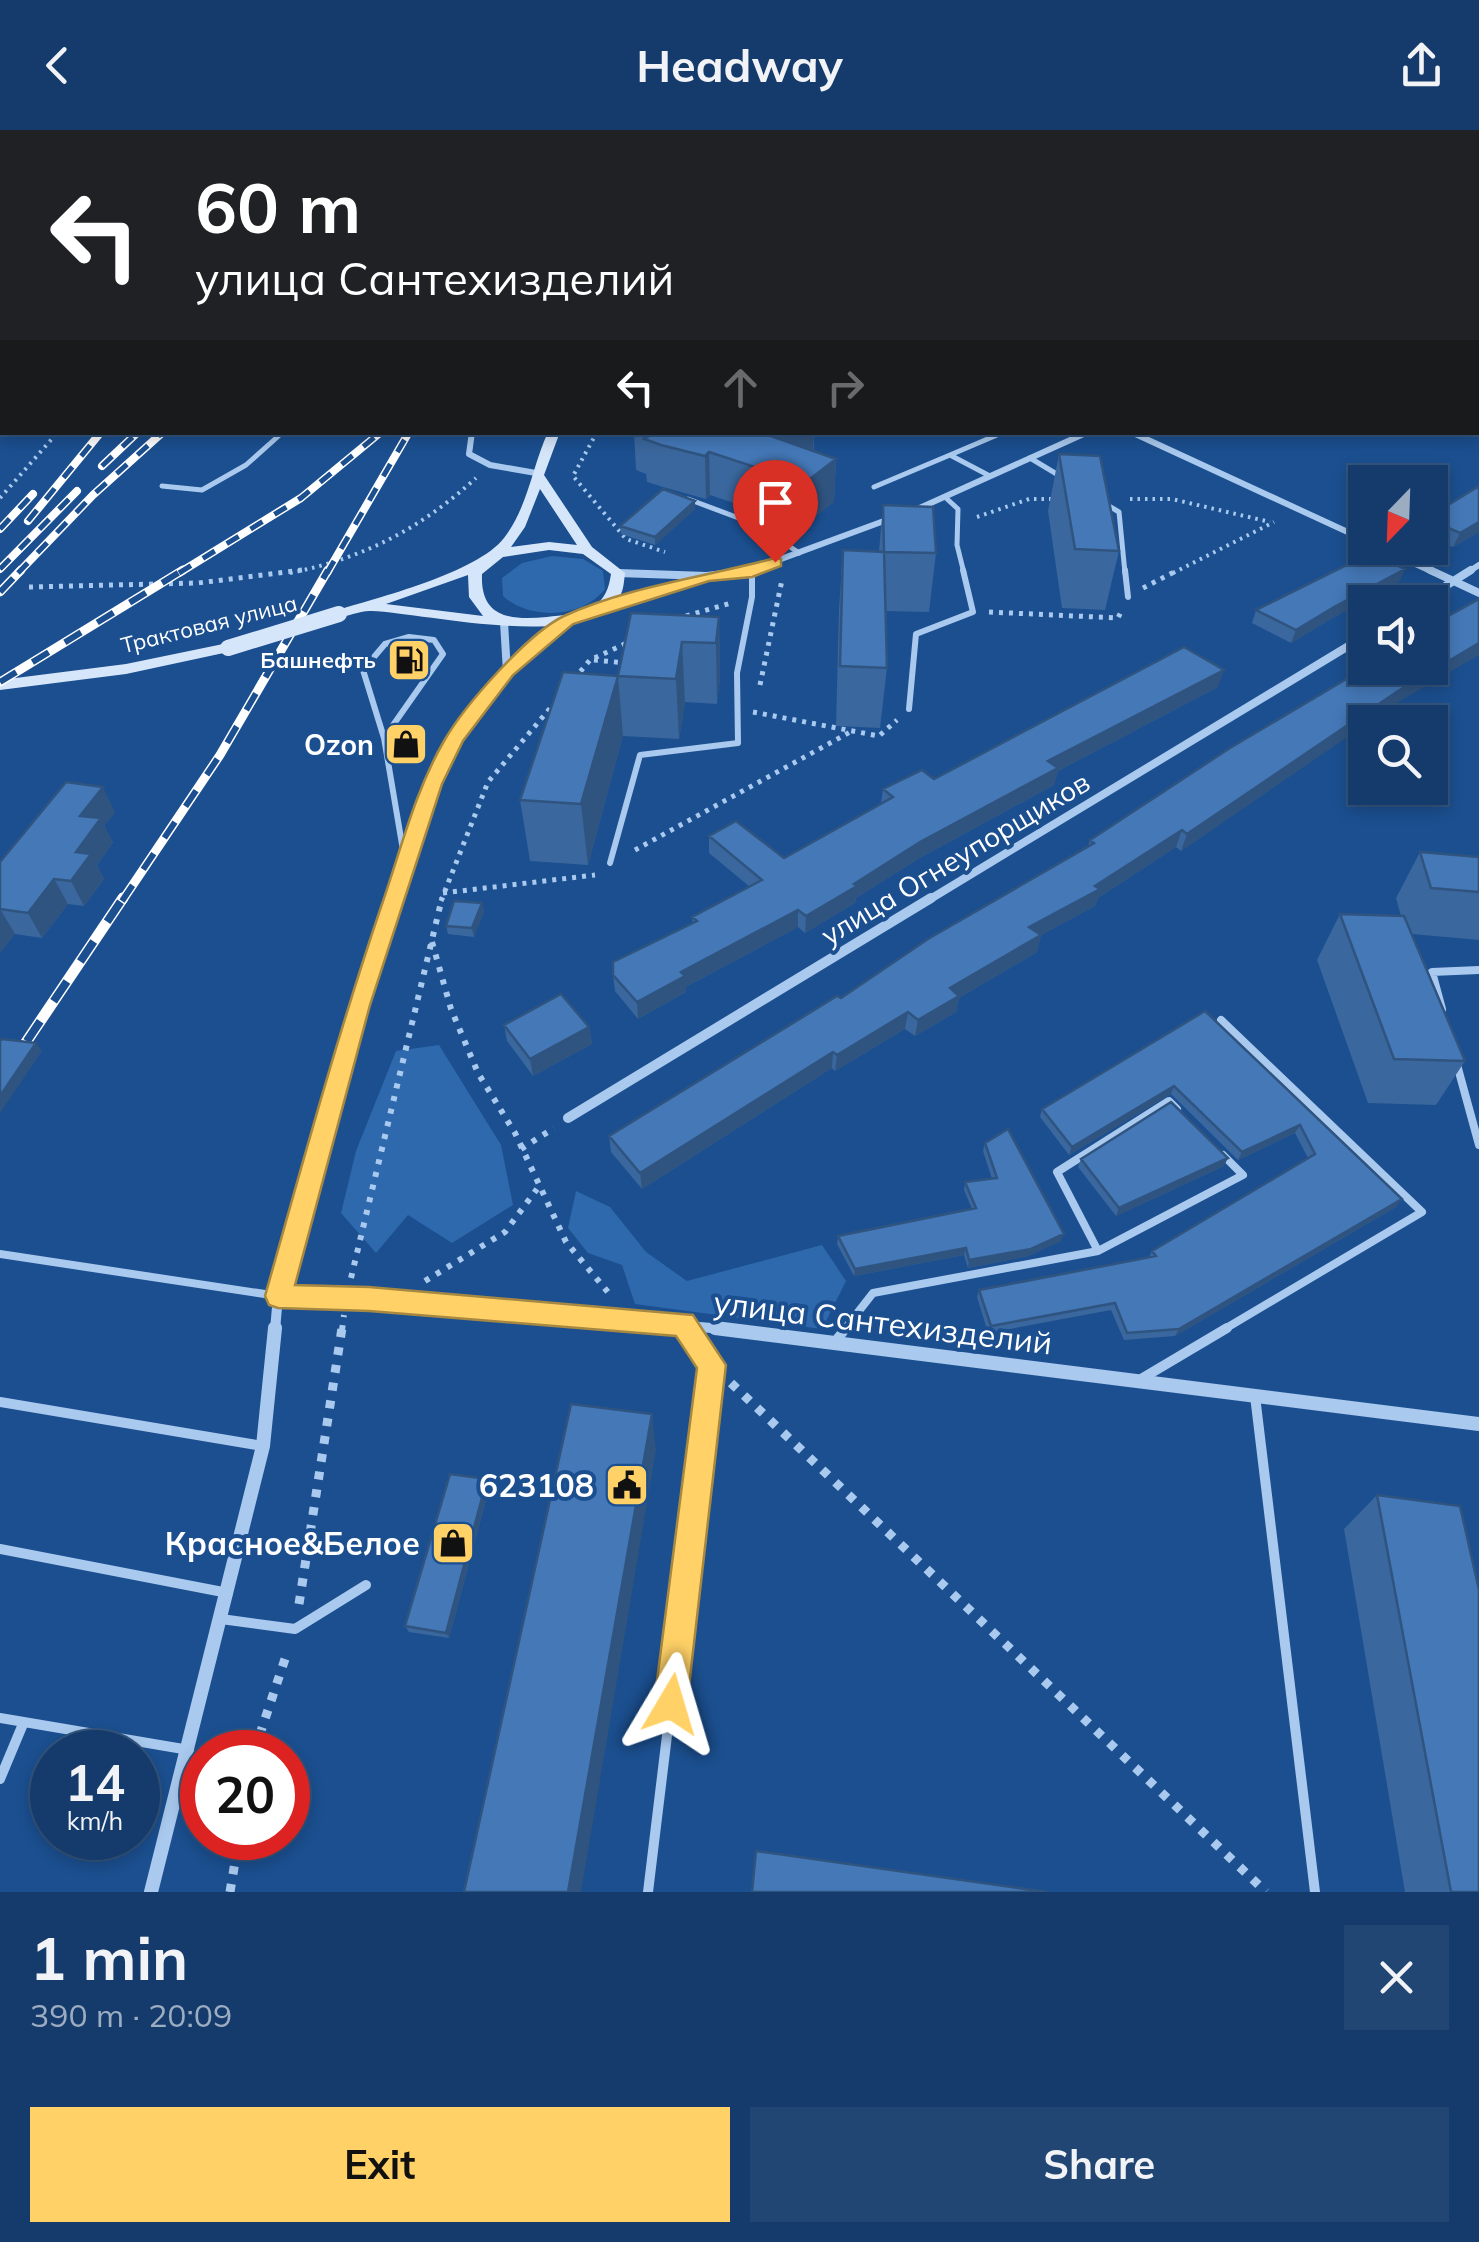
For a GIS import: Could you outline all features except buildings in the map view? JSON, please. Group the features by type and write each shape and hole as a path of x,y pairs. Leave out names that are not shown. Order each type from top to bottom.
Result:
{"street":[{"path":"472,435 469,454 490,465 536,472 587,550 618,573 707,576 752,572 946,498 1072,435"},
{"path":"507,672 504,622 481,609 473,594 475,573 499,553 524,514 536,472 553,435"},
{"path":"1138,435 1348,532"},
{"name":"Трактовая улица","path":"0,685 94,674 228,648 368,606 499,553 549,546 587,550"},
{"path":"1418,565 1479,593"},
{"path":"1448,586 1479,565"},
{"path":"604,606 614,596 618,573"},
{"path":"604,606 707,576"},
{"name":"Трактовая улица","path":"368,606 504,622 567,620 604,606"},
{"path":"194,1730 263,1446 278,1296 359,1005 405,862 432,784 454,740 507,672 567,620"},
{"name":"улица Огнеупорщиков","path":"568,1118 1348,646"},
{"name":"улица Сантехизделий","path":"278,1296 392,1300 684,1324 1479,1424"},
{"path":"150,1892 180,1783"}],"lane":[{"path":"162,486 202,490 246,465 280,435"},
{"path":"874,487 998,435"},
{"path":"950,455 988,475"},
{"path":"1030,458 1063,478"},
{"path":"684,498 754,522 779,535 799,553"},
{"path":"908,708 916,634 973,612 957,545 958,509 946,498"},
{"path":"1097,498 1119,512 1128,597"},
{"path":"610,864 640,756 738,744 737,674 752,597 752,572"},
{"path":"384,738 443,654 434,640 400,636 381,644 363,670 384,738 405,862"},
{"path":"1448,1030 1432,972 1479,970"},
{"path":"1137,1381 1422,1212 1221,1020"},
{"path":"1453,1049 1479,1145"},
{"path":"1098,1251 1057,1172 1169,1101 1182,1113"},
{"path":"834,1344 873,1293 1098,1251 1243,1176 1218,1150"},
{"path":"0,1254 278,1296"},
{"path":"648,1892 712,1365 684,1324"},
{"path":"1255,1396 1315,1892"},
{"path":"0,1402 263,1446"},
{"path":"0,1549 228,1593"},
{"path":"221,1619 295,1630 366,1585"},
{"path":"0,1718 180,1749"},
{"path":"0,1778 24,1724"}],"path":[{"path":"0,498 55,435"},
{"path":"595,435 572,476 626,540"},
{"path":"29,588 208,580 362,555 401,535 452,500 490,465"},
{"path":"973,612 1118,618 1128,597 1270,522 1288,525"},
{"path":"670,624 752,597 798,572"},
{"path":"758,693 782,578"},
{"path":"686,616 699,631"},
{"path":"261,1730 295,1630 346,1297 443,893 488,782 590,660 638,638"},
{"path":"590,660 627,663"},
{"path":"739,711 879,736 908,708"},
{"path":"443,893 592,877 852,731"},
{"path":"432,940 442,989 478,1075 522,1149 552,1220 592,1281 638,1320"},
{"path":"522,1149 568,1118"},
{"path":"392,1300 505,1232 538,1188"},
{"path":"712,1365 1266,1892"},
{"path":"230,1892 235,1860"}],"shaded area":[{"path":"552,556 583,559 603,571 605,589 584,606 556,613 527,610 503,596 502,578 522,563"},
{"path":"439,1045 501,1145 513,1205 452,1243 408,1215 376,1253 341,1213 356,1151 396,1051"},
{"path":"576,1191 610,1207 646,1252 687,1281 822,1245 846,1281 822,1329 635,1304 622,1265 588,1253 568,1228"}],"railway":[{"path":"28,521 99,435"},
{"path":"102,466 135,435"},
{"path":"18,573 93,495 160,435"},
{"path":"179,573 301,498 377,435"},
{"path":"327,573 407,435"},
{"path":"0,569 77,491"},
{"path":"0,529 33,494"},
{"path":"0,592 21,570"},
{"path":"0,682 183,570"},
{"path":"122,901 220,755 328,570"},
{"path":"0,1081 123,898"}],"place":[{"name":"Башнефть","path":"409,660"},
{"name":"Ozon","path":"406,744"},
{"name":"623108","path":"627,1485"},
{"name":"Красное&Белое","path":"453,1543"}],"route":[{"path":"671,1704 712,1365 684,1324 346,1297 278,1296 359,1005 432,784 454,740 507,672 567,620 707,576 752,572 775,562"}]}
